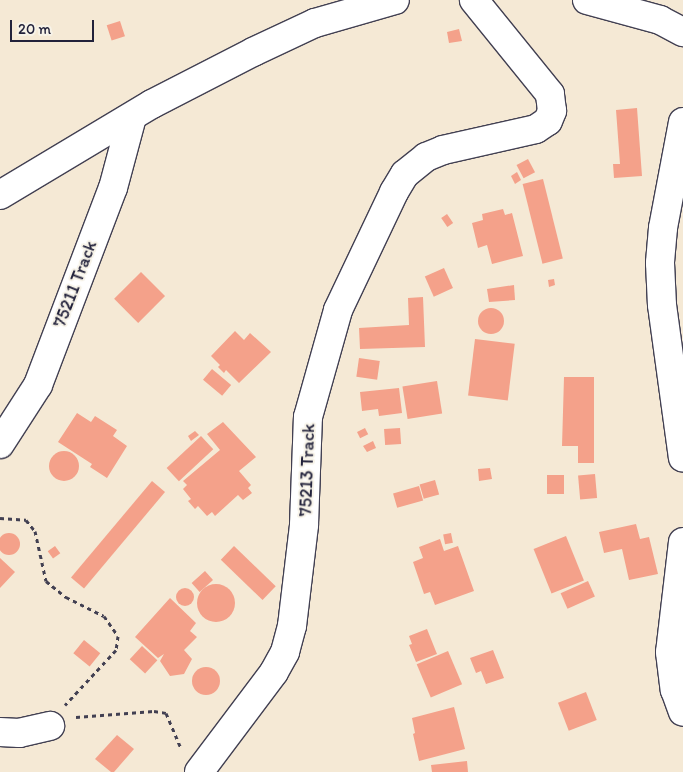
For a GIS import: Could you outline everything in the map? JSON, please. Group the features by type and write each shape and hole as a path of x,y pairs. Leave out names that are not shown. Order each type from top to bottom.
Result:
{"street":[{"path":"0,195 152,104 253,52 315,23 395,0"},
{"name":"75213 Track","path":"191,764 274,672 285,652 292,626 304,525 308,417 338,310 394,192 405,174 417,163 443,150 536,129 548,121 552,111 550,94 474,0"},
{"path":"588,0 665,17"},
{"name":"75211 Track","path":"0,444 38,384 113,188 132,117"},
{"path":"683,122 663,228 660,263 662,305 683,458"},
{"path":"683,542 670,652 675,690 683,712"},
{"path":"0,732 19,733 50,726"}],"path":[{"path":"0,518 26,520 35,531 46,581 66,597 104,616 118,636 116,650 65,704 50,726"},
{"path":"50,726 68,718 154,710 166,713 191,764"}],"building":[{"path":"120,21 125,36 112,41 107,25"},
{"path":"459,29 462,41 449,43 447,32"},
{"path":"637,108 642,176 614,178 613,164 620,164 616,110"},
{"path":"528,159 535,172 524,178 517,165"},
{"path":"517,172 521,180 515,184 511,176"},
{"path":"543,179 563,259 542,264 523,184"},
{"path":"503,209 505,215 512,213 523,256 492,264 487,245 478,248 472,223 483,220 482,214"},
{"path":"447,214 453,223 447,227 441,218"},
{"path":"444,268 453,288 434,297 425,277"},
{"path":"141,272 165,296 138,323 114,299"},
{"path":"554,279 555,285 549,287 548,280"},
{"path":"514,285 515,300 489,302 487,289"},
{"path":"423,297 425,347 360,349 359,328 409,325 408,298"},
{"path":"491,308 500,312 504,321 500,330 491,334 482,330 478,321 482,312"},
{"path":"235,331 244,340 250,333 271,352 239,383 226,370 224,373 218,367 220,365 211,356"},
{"path":"475,339 515,344 508,400 468,396"},
{"path":"359,358 380,361 377,380 356,377"},
{"path":"212,369 231,385 222,396 203,380"},
{"path":"564,377 594,377 594,463 578,463 578,446 562,446"},
{"path":"437,381 442,414 408,419 402,386"},
{"path":"399,388 402,413 379,416 378,409 362,411 360,392"},
{"path":"77,413 91,422 95,416 117,430 113,436 127,446 107,478 90,467 92,464 58,442"},
{"path":"223,422 256,457 239,471 251,485 248,488 252,493 243,500 238,495 215,516 212,512 207,516 198,506 195,509 188,501 191,499 183,489 187,485 183,481 220,450 207,434"},
{"path":"365,428 368,434 360,438 357,432"},
{"path":"400,428 401,444 385,445 384,429"},
{"path":"195,431 199,435 191,441 188,436"},
{"path":"201,436 213,449 179,481 167,468"},
{"path":"373,441 376,448 367,452 363,446"},
{"path":"64,451 75,455 79,466 75,477 64,481 53,477 49,466 53,455"},
{"path":"490,468 492,479 479,481 478,469"},
{"path":"595,474 597,498 580,499 578,475"},
{"path":"547,475 564,475 564,494 547,494"},
{"path":"435,480 439,494 424,499 420,484"},
{"path":"152,481 165,492 84,588 71,578"},
{"path":"419,486 423,500 397,508 393,493"},
{"path":"636,524 640,539 649,537 658,574 629,580 622,549 604,553 599,532"},
{"path":"9,533 17,536 20,544 17,552 9,555 1,552 -2,544 1,536"},
{"path":"451,533 453,543 445,544 443,535"},
{"path":"566,536 584,581 552,594 534,549"},
{"path":"440,539 444,551 458,546 474,591 435,605 430,592 424,594 413,562 423,558 419,547"},
{"path":"55,546 60,553 53,559 48,551"},
{"path":"234,546 276,586 263,600 221,560"},
{"path":"0,558 15,572 0,588"},
{"path":"205,571 213,580 200,592 192,583"},
{"path":"588,581 595,597 568,609 561,593"},
{"path":"216,584 230,589 235,603 230,617 216,622 202,617 197,603 202,589"},
{"path":"181,588 189,588 194,593 192,604 181,606 176,601 176,593"},
{"path":"170,598 196,623 190,631 197,637 184,650 192,659 184,674 170,676 160,661 164,654 158,658 135,637"},
{"path":"427,629 437,654 416,662 409,645 412,644 409,636"},
{"path":"84,640 100,653 90,666 73,653"},
{"path":"142,646 157,660 145,673 130,659"},
{"path":"493,650 504,678 486,684 481,671 476,673 470,658"},
{"path":"448,651 462,684 431,697 417,664"},
{"path":"206,667 216,671 220,681 216,691 206,695 196,691 192,681 196,671"},
{"path":"586,692 597,720 569,731 558,703"},
{"path":"454,707 465,749 419,761 413,734 415,733 412,718"},
{"path":"117,735 134,749 114,772 111,772 95,759"},
{"path":"467,761 468,772 432,772 431,765"}]}
